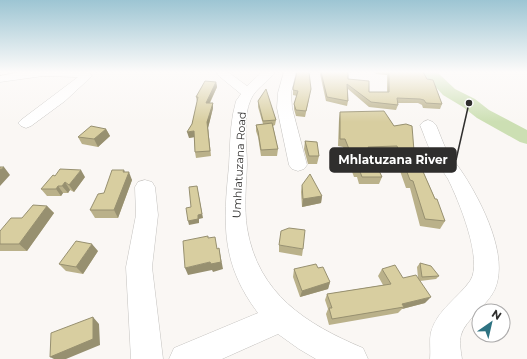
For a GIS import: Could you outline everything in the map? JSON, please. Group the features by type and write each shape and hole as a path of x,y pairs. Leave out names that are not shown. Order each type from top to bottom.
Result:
{"street":[{"path":"26,123 71,89"},
{"path":"242,89 248,93"},
{"name":"Umhlatuzana Road","path":"252,89 243,102 240,115 235,209 237,235 243,261 249,277 258,292 280,318 312,341 352,359"},
{"path":"286,89 284,98 285,113 295,147 298,165"},
{"path":"428,125 440,153 457,179 468,201 480,231 487,260 483,286 456,316 446,332 446,359"},
{"path":"145,187 147,215 139,267 148,359"},
{"path":"185,359 251,332 280,318"}],"building":[{"path":"201,89 213,89 206,103 213,103 207,122 210,151 195,152 194,131 187,132 192,124 198,97 196,97"},
{"path":"266,89 276,120 263,121 258,101"},
{"path":"293,89 311,89 306,111 296,110 294,104 298,91"},
{"path":"325,89 347,89 348,101 327,97"},
{"path":"353,89 369,89 369,92 389,92 389,89 436,89 442,104 426,103 424,100 420,99 397,98 398,105 371,102"},
{"path":"384,111 394,126 406,124 412,126 414,151 435,199 437,199 445,221 425,219 413,181 410,180 397,146 368,147 382,177 362,177 359,169 357,169 345,139 340,139 340,112"},
{"path":"272,123 278,149 261,150 256,125"},
{"path":"91,126 106,129 94,139 78,137"},
{"path":"305,141 317,142 319,156 309,156"},
{"path":"60,169 81,170 69,185 65,182 62,186 58,186 56,189 41,189 53,175 55,176"},
{"path":"112,170 124,170 123,172 129,172 114,210 90,210 98,194 104,193"},
{"path":"310,174 322,196 303,199 302,185"},
{"path":"197,186 202,214 198,215 198,219 188,221 186,208 191,207 189,187"},
{"path":"33,205 47,206 19,244 0,244 0,231 11,218 22,218"},
{"path":"289,228 305,230 303,249 279,245 281,231"},
{"path":"208,236 208,238 215,237 217,249 219,248 221,262 211,264 210,262 185,268 183,241"},
{"path":"76,241 92,244 76,267 59,264"},
{"path":"420,263 431,266 439,276 422,277"},
{"path":"316,264 318,268 323,267 330,282 302,291 294,269"},
{"path":"395,265 403,278 416,275 431,297 402,304 404,307 332,319 329,308 332,308 327,294 391,284 382,269"},
{"path":"93,317 93,339 50,357 51,333"}],"waterway":[{"path":"446,89 469,103 483,114 527,138"}],"place":[{"name":"Mhlatuzana River","path":"469,103"}]}
